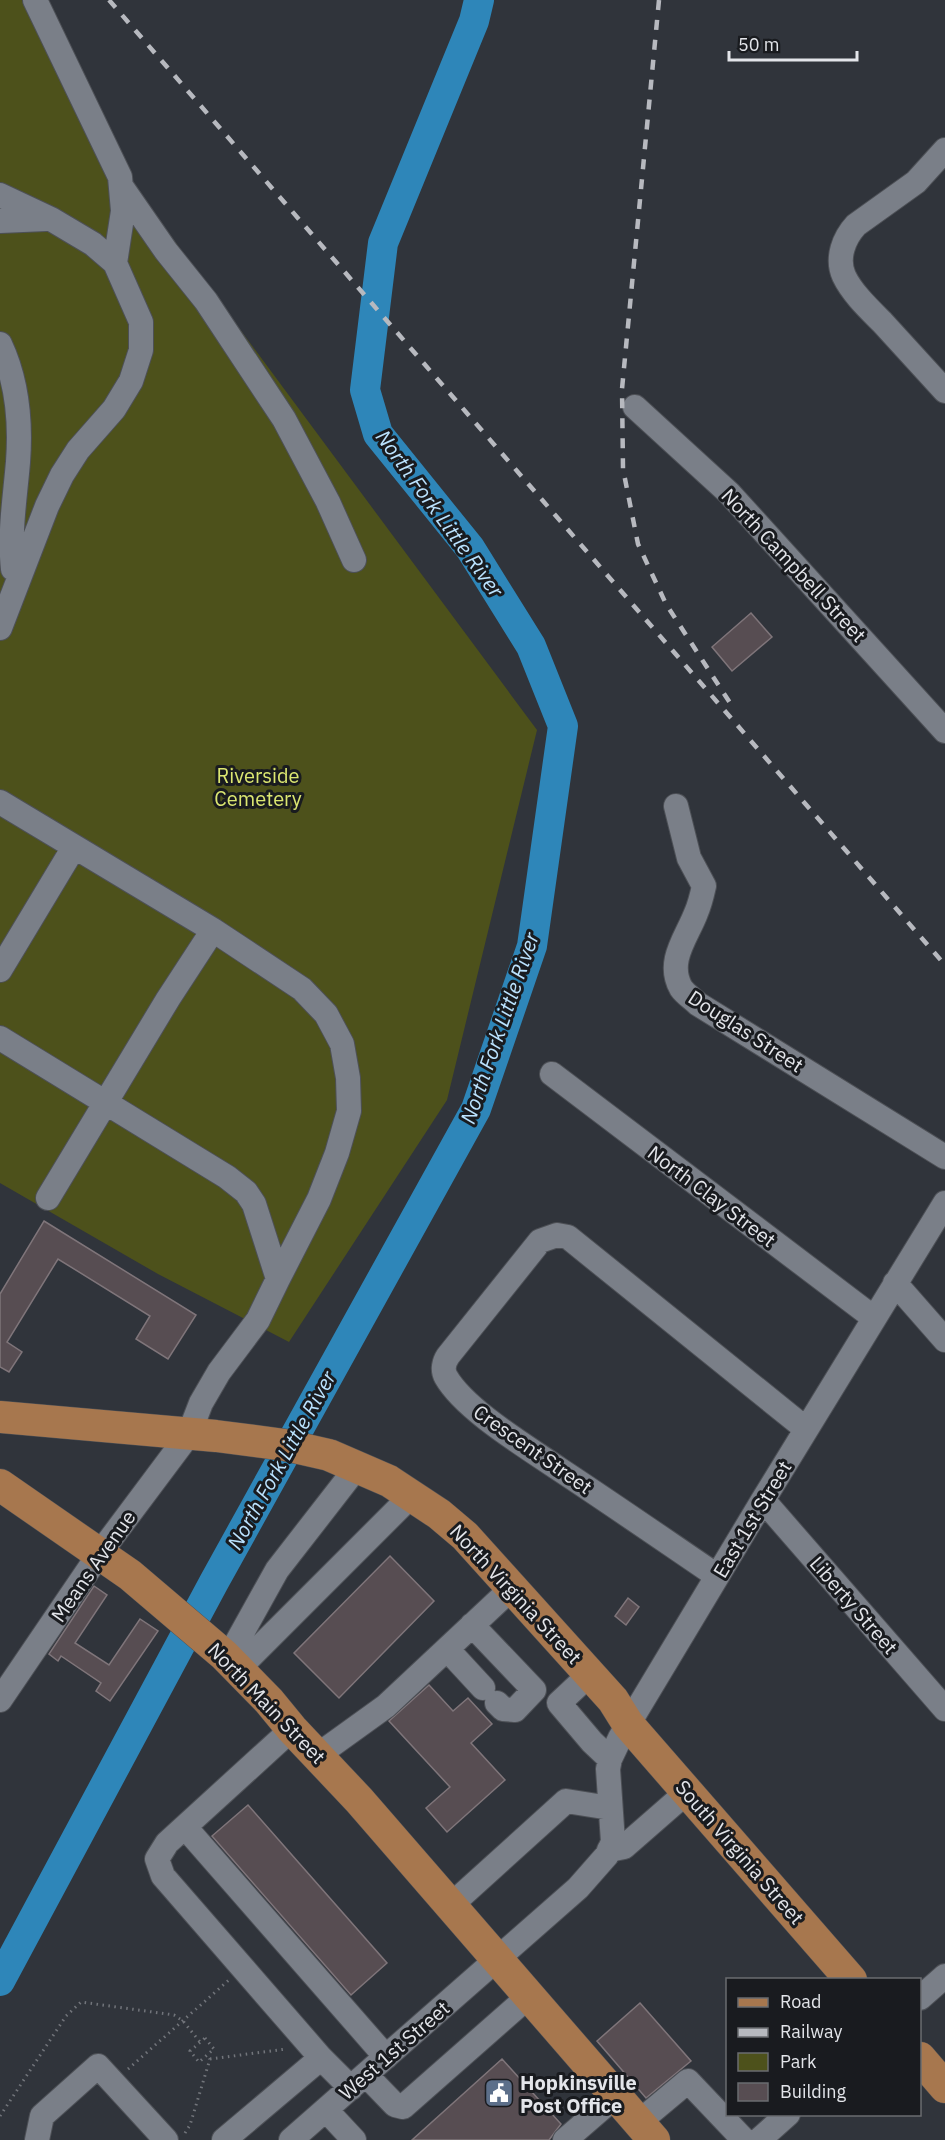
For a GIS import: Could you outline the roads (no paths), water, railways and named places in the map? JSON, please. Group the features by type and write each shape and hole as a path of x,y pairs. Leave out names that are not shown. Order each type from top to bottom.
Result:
{"main road":[{"name":"North Virginia Street","path":"0,1417 202,1435 285,1445 343,1461 389,1481 439,1514 465,1536 613,1700 628,1724"},
{"name":"North Main Street","path":"0,1485 100,1553 163,1602 230,1661 359,1800 647,2131"},
{"name":"South Virginia Street","path":"628,1724 849,1978"},
{"path":"921,2059 945,2087"}],"street":[{"path":"35,0 120,177 123,212 115,263"},
{"path":"942,161 856,225 848,233 841,260 844,277 863,302 945,391"},
{"path":"121,186 166,251 212,311 278,409 304,454 354,560"},
{"path":"0,195 51,219 93,244 115,263 141,322 141,350 131,381 114,409 78,450 62,474 47,506 9,570"},
{"path":"0,221 51,219"},
{"path":"0,344 7,358 14,385 19,420 18,459 6,527 9,570 0,628"},
{"name":"North Campbell Street","path":"635,406 729,493 945,731"},
{"path":"6,527 37,514 47,506"},
{"name":"Means Avenue","path":"0,802 213,930 302,989 326,1014 342,1044 348,1078 349,1111 337,1153 319,1199 258,1320 219,1372 201,1403 202,1435 100,1553 0,1700"},
{"name":"Douglas Street","path":"676,806 689,858 704,886 695,915 681,942 677,959 676,975 682,989 698,1004 945,1157"},
{"path":"0,970 74,847"},
{"path":"48,1198 168,999 213,930"},
{"path":"0,1038 227,1177 246,1192 254,1204 278,1279"},
{"name":"North Clay Street","path":"552,1074 874,1318"},
{"name":"East 1st Street","path":"609,1850 612,1842 608,1770 610,1759 628,1724 945,1203"},
{"name":"Crescent Street","path":"717,1576 510,1436 465,1400 446,1377 444,1371 448,1356 540,1241 557,1235 568,1237 806,1430"},
{"path":"895,1283 945,1340"},
{"path":"230,1661 277,1570 343,1461"},
{"path":"230,1661 412,1495"},
{"name":"Liberty Street","path":"763,1500 945,1709"},
{"path":"318,1755 386,1706 512,1588"},
{"path":"447,1649 503,1709 515,1710 534,1690 472,1625"},
{"path":"590,1674 559,1703 592,1742 610,1759"},
{"path":"292,1729 167,1843 157,1859 163,1876 318,2054 395,2105 403,2107 529,1996"},
{"path":"497,1960 578,1888 609,1850 624,1847 687,1792"},
{"path":"450,1906 566,1801 610,1808"},
{"path":"185,1827 386,2057"},
{"name":"West 1st Street","path":"291,2140 497,1960"},
{"path":"921,1997 945,1976"},
{"path":"224,2140 318,2054"},
{"path":"37,2140 42,2116 98,2066 166,2140"},
{"path":"647,2131 688,2080 744,2140"},
{"path":"566,2140 616,2096"},
{"path":"326,2110 354,2140"},
{"path":"759,2140 787,2116"}],"waterway":[{"name":"North Fork Little River","path":"0,1981 214,1582 476,1109 532,946 563,726 531,646 470,548 378,434 365,390 383,243 474,21 479,0"}],"railway":[{"path":"109,0 945,965"},
{"path":"659,0 622,389 623,469 638,544 666,604 732,706"}],"place":[{"name":"Hopkinsville Post Office","path":"499,2093"}],"park label":[{"name":"Riverside Cemetery","path":"258,786"}]}
